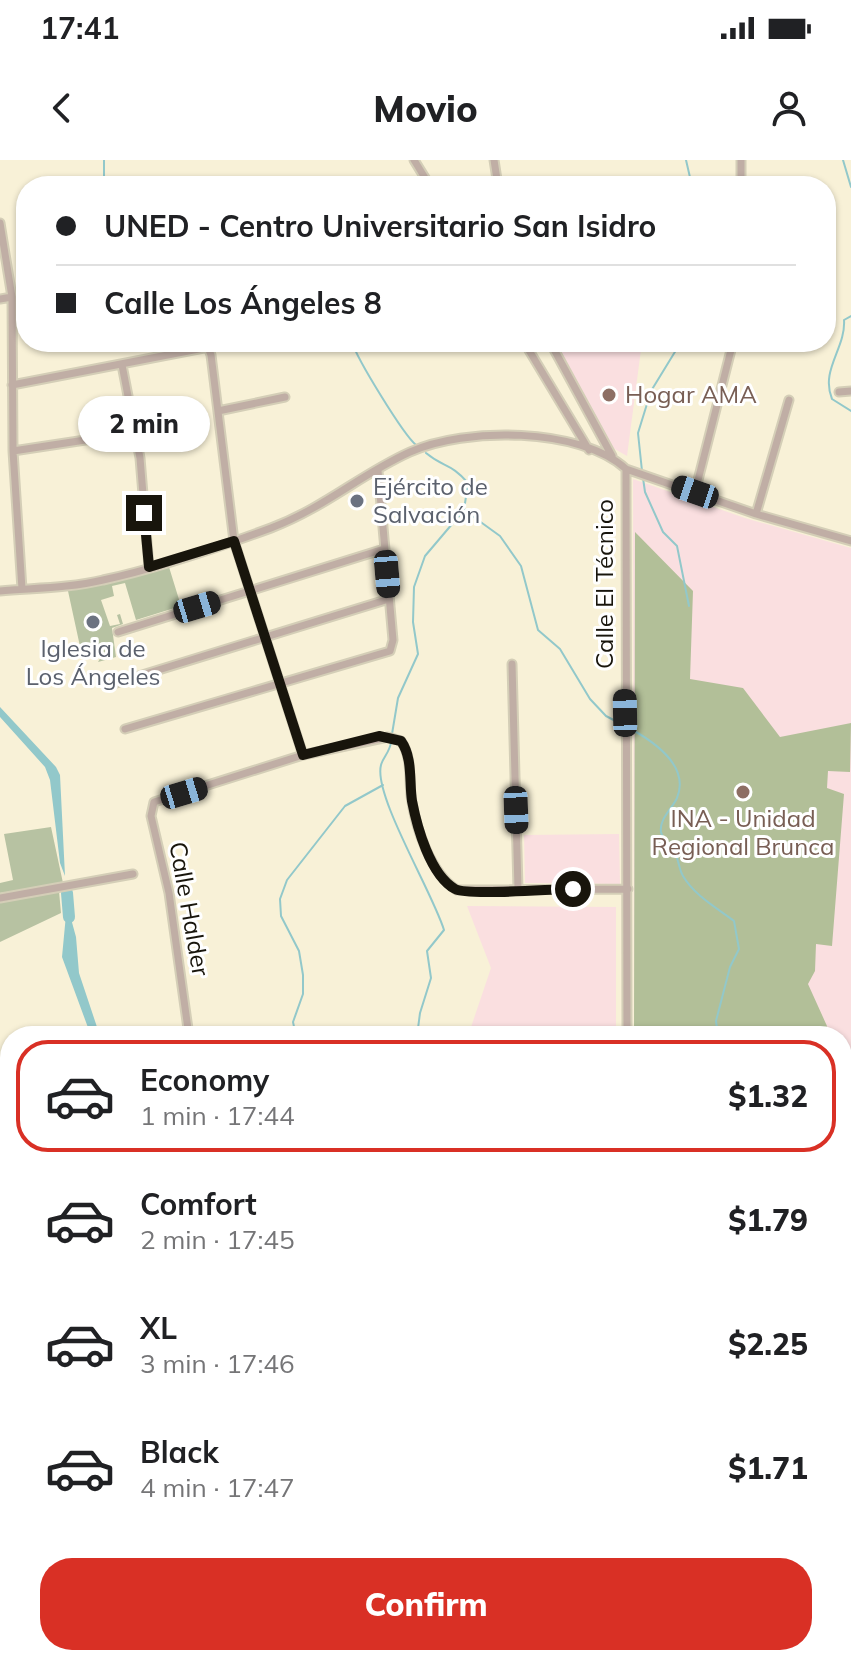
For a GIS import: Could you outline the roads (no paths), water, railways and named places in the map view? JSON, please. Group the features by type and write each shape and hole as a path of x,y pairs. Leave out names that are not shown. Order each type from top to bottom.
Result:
{"street":[{"path":"0,223 12,297 13,451 22,589"},
{"path":"0,299 12,297"},
{"path":"12,385 177,352"},
{"path":"208,352 234,541 303,755 379,736 401,741 407,750 411,795 419,828 446,881 457,890 628,889"},
{"path":"530,352 590,451"},
{"path":"555,352 612,457 626,469 756,514 851,541"},
{"path":"695,492 730,352"},
{"path":"122,365 140,458 149,567"},
{"path":"839,392 851,391"},
{"path":"218,411 285,397"},
{"path":"756,514 789,400"},
{"path":"13,451 105,437"},
{"path":"0,591 102,581 234,541 316,509 411,452 462,439 544,437 612,457"},
{"name":"Calle El Técnico","path":"626,469 627,1026"},
{"path":"125,729 390,651 393,640 378,471"},
{"path":"118,632 384,549"},
{"path":"113,684 389,599"},
{"path":"512,664 518,889"},
{"name":"Calle Halder","path":"188,1026 169,893 151,808 154,802 303,755"},
{"path":"0,898 133,874"}],"water":[{"path":"0,707 60,775 65,876 60,863 50,780 45,767 0,717"},
{"path":"67,904 76,937 79,973 97,1026 87,1026 62,957"}],"waterway":[{"path":"104,160 104,176"},
{"path":"686,160 690,176"},
{"path":"843,160 851,187"},
{"path":"851,316 844,320 844,330 829,378 832,399 851,411"},
{"path":"357,352 381,396 416,445"},
{"path":"642,471 638,433 651,391 675,352"},
{"path":"392,734 398,698 418,654 413,622 414,587 425,556 464,510 468,483 457,472 426,453"},
{"path":"643,478 645,492 663,532 677,546 689,606"},
{"path":"464,510 500,536 521,566 538,630 560,649 590,699 606,716 623,725"},
{"path":"629,728 658,747 674,765 678,775 680,786 677,798 664,818 661,832 677,858 683,876 699,895 734,921 739,949 730,967 717,1026"},
{"path":"391,742 381,765 386,798 444,930 427,951 431,978 418,1026"},
{"path":"294,1026 303,994 303,975 299,951 281,916 280,899 287,880 345,806 383,785"},
{"path":"67,893 69,917"}],"place":[{"name":"Hogar AMA","path":"609,395"},
{"name":"Ejército de Salvación","path":"357,501"},
{"name":"Iglesia de Los Ángeles","path":"93,622"},
{"name":"INA - Unidad Regional Brunca","path":"743,792"}]}
